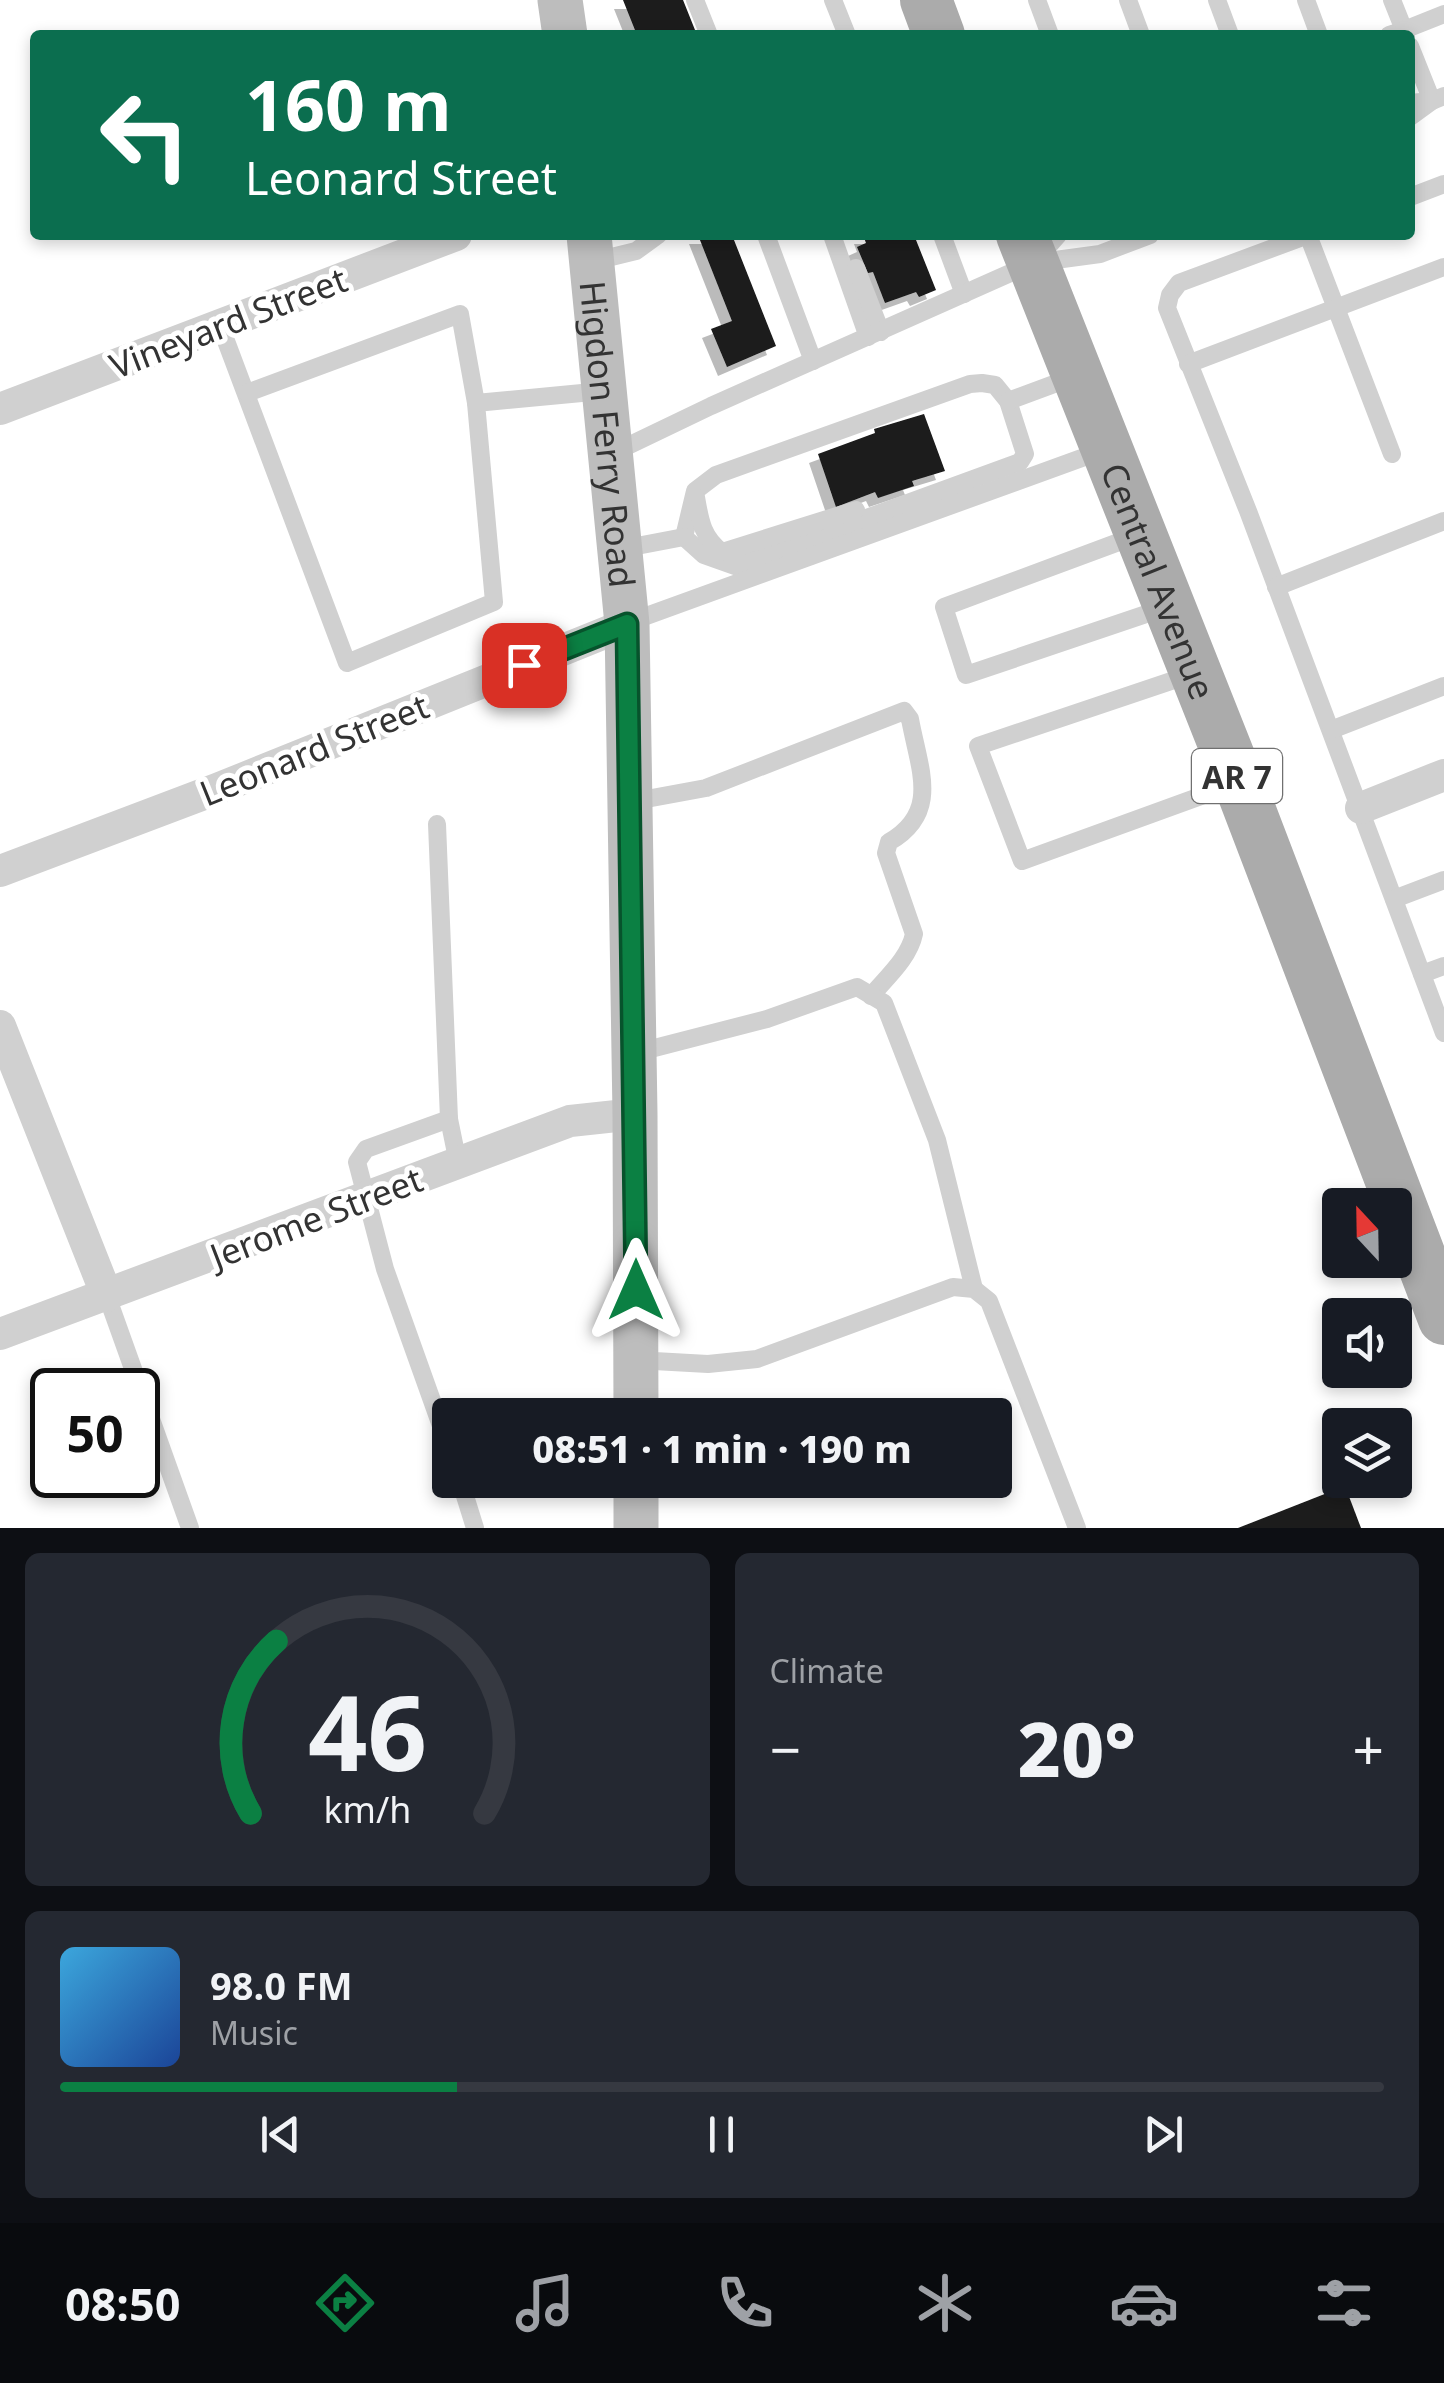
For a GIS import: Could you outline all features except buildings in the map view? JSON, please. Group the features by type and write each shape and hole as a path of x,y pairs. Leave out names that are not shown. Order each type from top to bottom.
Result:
{"main road":[{"path":"560,0 564,30"},
{"path":"926,0 937,30"},
{"name":"Central Avenue","path":"1038,244 1077,376 1194,673 1430,1244 1444,1320"},
{"name":"Higdon Ferry Road","path":"590,249 627,624 636,1398"},
{"path":"636,1498 636,1528"}],"street":[{"name":"Vineyard Street","path":"0,409 443,240"},
{"name":"Leonard Street","path":"0,871 217,789 627,624"},
{"path":"1361,808 1444,775"},
{"path":"0,1026 107,1296"},
{"name":"Jerome Street","path":"0,1334 570,1121 635,1114"}],"lane":[{"path":"695,0 706,30"},
{"path":"833,0 845,30"},
{"path":"1036,0 1048,30"},
{"path":"1128,0 1139,30"},
{"path":"1217,0 1228,30"},
{"path":"1306,0 1317,30"},
{"path":"1392,0 1400,30"},
{"path":"1415,30 1444,14"},
{"path":"1415,59 1438,98 1415,114"},
{"path":"1415,195 1444,184"},
{"path":"590,249 636,251 651,240"},
{"path":"768,240 813,361"},
{"path":"834,240 875,335"},
{"path":"845,240 875,335"},
{"path":"944,240 964,294"},
{"path":"610,454 964,294 1038,244 1100,254 1137,240"},
{"path":"1295,240 1180,283 1170,295 1167,308 1444,1032"},
{"path":"1310,240 1392,454"},
{"path":"1188,364 1444,267"},
{"path":"220,325 347,663 494,602 476,404 460,314 247,393"},
{"path":"1008,402 1077,376"},
{"path":"970,384 995,385 1008,402 1022,440 1025,454 1020,462 735,566 704,555 684,537 696,491 716,475 970,384"},
{"path":"476,404 604,391"},
{"path":"696,491 700,524 709,542 722,552 928,486 1012,453 1022,440"},
{"path":"627,624 1106,449"},
{"path":"1276,586 1444,522"},
{"path":"1140,534 944,607 966,675 1168,606"},
{"path":"620,549 684,537"},
{"path":"1194,673 978,746 1022,860 1240,782"},
{"path":"1331,730 1444,686"},
{"path":"630,802 706,788 904,711 910,719 923,802 918,818 906,832 889,842 886,853 914,934 912,944 895,969 871,996"},
{"path":"437,824 450,1119 458,1163"},
{"path":"1394,899 1444,880"},
{"path":"1422,974 1444,966"},
{"path":"634,1053 768,1018 857,987 884,1003 937,1140 974,1290"},
{"path":"432,1400 385,1268 357,1162 366,1148 450,1119"},
{"path":"636,1360 708,1364 757,1360 953,1287 974,1290 989,1300 1078,1528"},
{"path":"107,1296 190,1528"},
{"path":"465,1498 474,1528"}],"route":[{"path":"524,665 627,624 636,1290"}]}
